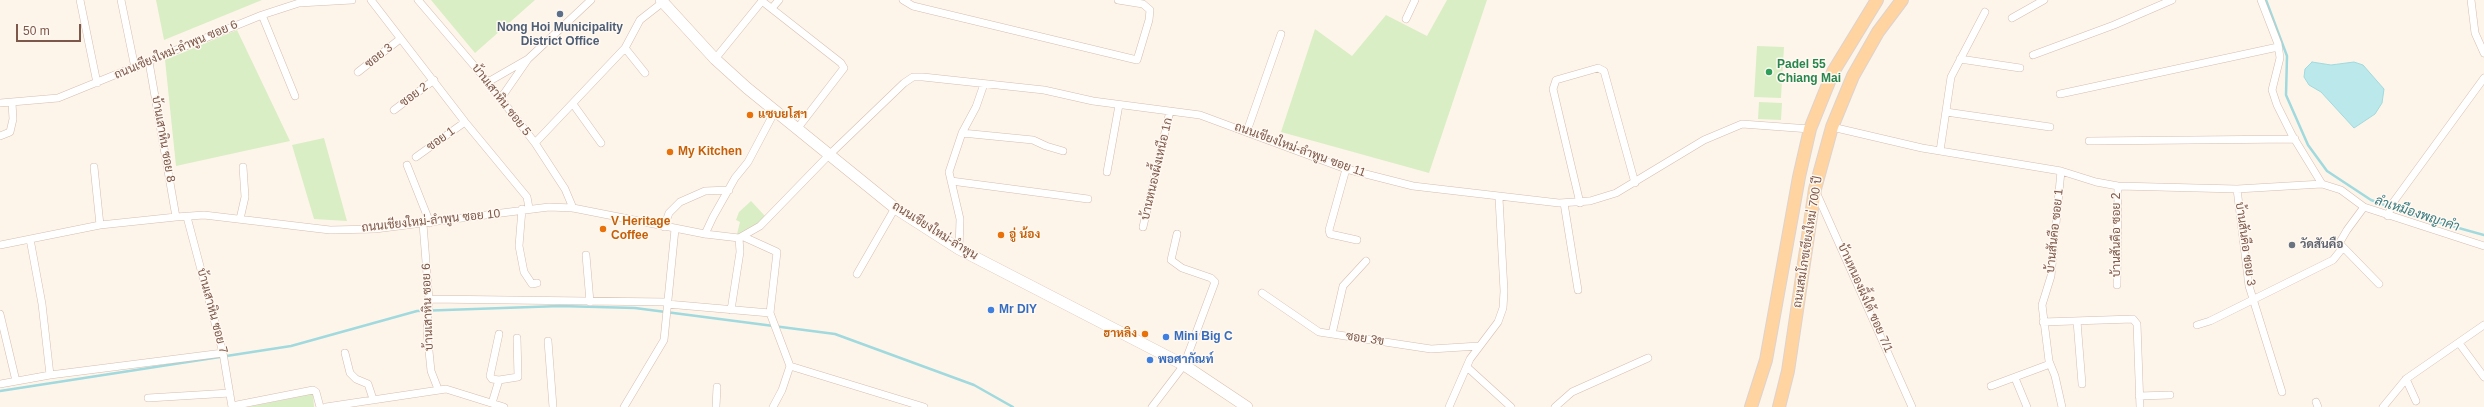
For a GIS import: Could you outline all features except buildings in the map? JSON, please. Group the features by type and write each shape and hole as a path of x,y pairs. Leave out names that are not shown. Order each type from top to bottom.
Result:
{"main road":[{"name":"ถนนสมโภชเชียงใหม่ 700 ปี","path":"1751,407 1766,360 1799,177 1810,129 1833,72 1877,0"},
{"name":"ถนนสมโภชเชียงใหม่ 700 ปี","path":"1779,407 1788,371 1815,189 1832,127 1852,76 1878,32 1902,0"},
{"name":"ถนนเชียงใหม่-ลำพูน","path":"662,1 714,59 828,156 895,208 959,249 1184,365 1247,407"}],"street":[{"path":"80,0 97,83"},
{"path":"121,0 135,68"},
{"name":"ถนนเชียงใหม่-ลำพูน ซอย 6","path":"0,103 58,98 135,68 262,15 299,3 352,0"},
{"path":"370,0 434,80 465,122 527,196 519,246 524,272 532,284 537,283"},
{"name":"บ้านเสาหิน ซอย 5","path":"418,0 488,82 535,143 565,189 572,208"},
{"path":"501,98 528,59 591,0"},
{"path":"772,8 779,0"},
{"path":"903,0 1137,60 1149,20 1150,10 1143,4 1118,0"},
{"path":"1406,19 1415,0"},
{"path":"2012,18 2044,0"},
{"path":"2033,55 2114,25 2172,0"},
{"path":"2261,0 2278,47 2280,58 2272,90 2294,140 2322,184"},
{"path":"2471,0 2475,33 2484,53"},
{"path":"535,143 625,48 640,20 662,1"},
{"path":"714,59 760,2 772,8 841,63 844,68 796,129"},
{"path":"1940,151 1951,78 1985,12"},
{"path":"262,15 295,96"},
{"path":"1247,131 1281,34"},
{"name":"ซอย 3","path":"358,72 400,39"},
{"path":"2060,94 2278,47"},
{"path":"625,48 645,73"},
{"path":"488,82 528,59"},
{"path":"1960,59 2020,68"},
{"name":"บ้านเสาหิน ซอย 8","path":"149,62 176,217"},
{"path":"1580,202 1553,89 1556,80 1598,68 1604,71 1635,183"},
{"name":"ถนนเชียงใหม่-ลำพูน ซอย 11","path":"828,156 904,83 913,78 923,77 1044,90 1120,105 1206,116 1346,169 1413,186 1499,198 1564,203 1580,202 1616,192 1635,183 1704,140 1742,124 1810,129"},
{"path":"2390,210 2484,78"},
{"name":"ซอย 2","path":"394,110 434,80"},
{"path":"959,249 960,219 949,172 962,133 976,106 984,84"},
{"path":"0,136 10,132 13,119 12,102"},
{"path":"573,104 600,143"},
{"path":"1107,172 1120,105"},
{"path":"705,234 712,217 757,147 774,111"},
{"name":"บ้านหนองผึ้งเหนือ 1ก","path":"1143,227 1170,111"},
{"path":"1946,112 2050,127"},
{"name":"ซอย 1","path":"416,157 465,122"},
{"path":"1832,127 1940,151 2061,171 2096,182 2118,186 2237,189 2322,184 2341,190 2364,207 2390,210 2484,246"},
{"path":"962,133 1033,140 1063,151"},
{"path":"2090,142 2294,140"},
{"path":"731,310 742,237 760,226 828,156"},
{"name":"บ้านเสาหิน ซอย 6","path":"407,165 427,223 429,300 427,331 431,371 438,389"},
{"path":"94,167 100,224"},
{"path":"240,219 246,197 244,167"},
{"path":"1346,169 1328,230 1330,234 1357,240"},
{"name":"บ้านสันคือ ซอย 1","path":"2061,171 2051,276 2042,305 2043,322 2050,364 2062,407"},
{"path":"951,181 1088,199"},
{"name":"บ้านสันคือ ซอย 2","path":"2117,285 2118,186"},
{"name":"บ้านหนองผึ้งใต้ ซอย 7/1","path":"1815,189 1912,407"},
{"name":"บ้านสันคือ ซอย 3","path":"2237,189 2244,252 2253,300 2282,392"},
{"path":"664,227 669,213 680,202 705,191 729,190"},
{"path":"1449,407 1467,367 1479,346 1498,322 1502,308 1504,291 1499,198"},
{"path":"1564,203 1578,290"},
{"path":"2197,325 2253,300 2333,260 2341,250 2341,245 2347,230 2364,207"},
{"name":"ถนนเชียงใหม่-ลำพูน ซอย 10","path":"0,245 100,224 204,215 330,230 375,229 477,218 525,209 572,208 675,229 705,234 742,237 777,252 770,313"},
{"path":"857,274 895,208"},
{"name":"บ้านเสาหิน ซอย 7","path":"187,217 223,353 232,407"},
{"path":"624,407 664,340 675,229"},
{"path":"1152,407 1184,365 1215,282 1211,278 1182,268 1171,260 1177,234"},
{"path":"30,239 42,304 50,375"},
{"path":"2341,245 2379,284"},
{"path":"586,255 590,302"},
{"path":"1332,334 1343,286 1366,261"},
{"name":"ซอย 3ข","path":"1262,293 1319,332 1431,349 1479,346"},
{"path":"429,300 667,303 770,313 790,366 782,390 773,407"},
{"path":"0,314 16,381"},
{"path":"2043,322 2133,319 2137,324 2140,407"},
{"path":"2077,321 2082,384"},
{"path":"2383,407 2406,380 2484,325"},
{"path":"500,334 490,376 492,379 499,380 518,378 517,338"},
{"path":"548,340 554,407"},
{"path":"2460,343 2484,377"},
{"path":"0,384 50,375 223,353"},
{"path":"345,353 350,373 356,379 368,384 373,399"},
{"path":"1554,407 1572,392 1648,358"},
{"path":"1991,386 2016,378 2050,364"},
{"path":"790,366 924,407"},
{"path":"1467,367 1511,407"},
{"path":"2016,378 2027,407"},
{"path":"492,403 499,380"},
{"path":"2406,380 2416,401"},
{"path":"716,407 717,387"},
{"path":"326,407 438,389 454,391 504,407"},
{"path":"232,407 313,390 316,392 320,407"},
{"path":"148,398 230,393"},
{"path":"2139,396 2170,395"}],"green space":[{"path":"156,0 262,0 164,40"},
{"path":"431,0 535,0 475,53"},
{"path":"1447,0 1487,0 1429,173 1281,132 1315,29 1352,56 1386,15 1427,36"},
{"path":"237,30 290,141 176,166 165,60"},
{"name":"Padel 55 Chiang Mai","path":"1757,46 1784,47 1781,98 1754,97"},
{"path":"1759,102 1782,103 1781,120 1758,119"},
{"path":"324,138 347,221 314,219 292,145"},
{"path":"751,201 766,217 752,234 737,234 740,222 736,220 739,212"},
{"path":"313,394 314,407 248,407"}],"water":[{"path":"2312,62 2331,65 2354,62 2363,65 2384,89 2382,103 2375,114 2354,128 2321,92 2309,85 2304,77 2305,69"}],"waterway":[{"name":"ลำเหมืองพญาคำ","path":"2266,0 2287,56 2286,95 2308,145 2327,171 2371,200 2412,215 2484,235"},
{"path":"0,391 291,346 417,311 560,306 635,308 835,334 974,385 1013,407"}],"place":[{"name":"Nong Hoi Municipality District Office","path":"560,14"},
{"name":"Padel 55 Chiang Mai","path":"1769,72"},
{"name":"แซบยโสฯ","path":"750,115"},
{"name":"My Kitchen","path":"670,152"},
{"name":"V Heritage Coffee","path":"603,229"},
{"name":"อู่ น้อง","path":"1001,235"},
{"name":"วัดสันคือ","path":"2292,245"},
{"name":"Mr DIY","path":"991,310"},
{"name":"ฮาหลิง","path":"1145,334"},
{"name":"Mini Big C","path":"1166,337"},
{"name":"พอศากัณท์","path":"1150,360"}]}
